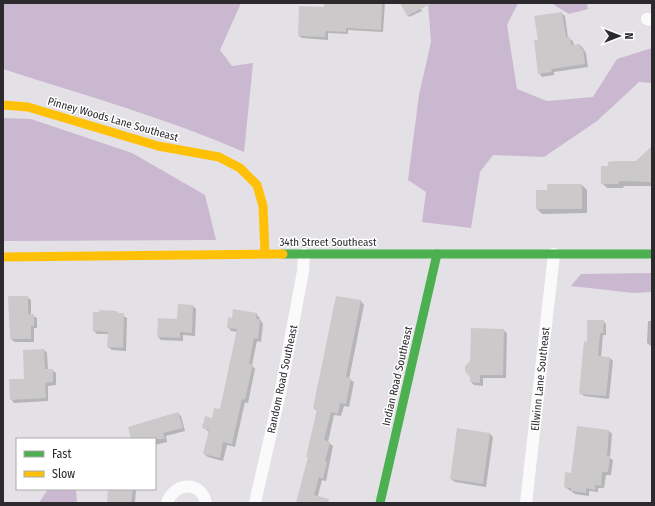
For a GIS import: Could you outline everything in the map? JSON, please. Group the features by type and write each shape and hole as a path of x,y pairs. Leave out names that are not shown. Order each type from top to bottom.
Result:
{"street":[{"name":"Pinney Woods Lane Southeast","path":"3,105 28,107 158,146 219,157 240,168 257,184 263,206 265,254"},
{"name":"34th Street Southeast","path":"3,257 265,254 652,254"},
{"name":"Random Road Southeast","path":"255,503 281,389 303,271 304,254"},
{"name":"Indian Road Southeast","path":"380,503 437,254"},
{"name":"Ellwinn Lane Southeast","path":"526,503 554,254"},
{"path":"167,503 173,492 184,487 196,489 201,493 206,503"}],"shaded area":[{"path":"3,3 241,3 220,50 232,66 253,63 244,152 185,128 3,69"},
{"path":"428,3 518,3 507,25 517,89 547,101 593,97 617,59 652,48 652,83 639,82 597,121 544,157 493,155 480,172 471,228 422,222 426,192 408,180 419,95 431,42"},
{"path":"551,3 587,3 588,9 569,14"},
{"path":"3,118 31,119 132,153 205,195 216,240 3,241"},
{"path":"652,273 652,292 634,293 571,286 581,274"},
{"path":"47,490 76,490 77,503 39,503"}],"building":[{"path":"324,3 382,3 381,30 346,28 346,32 326,31 325,37 298,36 299,6 324,7"},
{"path":"400,3 433,3 407,16"},
{"path":"562,12 566,37 570,37 571,45 580,44 581,49 583,48 585,64 551,69 552,72 538,74 534,40 538,40 534,16"},
{"path":"652,146 652,182 619,181 618,184 601,184 601,166 608,166 608,162 636,161"},
{"path":"547,184 582,184 582,209 536,209 536,190 547,190"},
{"path":"8,296 28,296 28,314 34,314 34,326 31,326 31,339 10,339"},
{"path":"336,296 361,300 346,377 351,378 346,404 340,403 338,414 331,412 324,440 330,442 325,461 327,462 323,479 319,477 314,495 329,499 328,503 296,503 308,457 306,457 317,409 313,408"},
{"path":"178,304 193,305 192,333 180,332 180,338 157,337 158,318 177,319"},
{"path":"233,309 257,313 256,319 260,319 258,339 254,338 249,364 253,364 245,400 242,399 232,444 223,442 220,458 203,454 209,430 202,428 205,416 212,418 214,408 220,409 237,329 227,328 228,317 232,318"},
{"path":"100,310 124,313 123,348 107,347 108,332 93,331 93,312 99,312"},
{"path":"587,320 604,320 603,333 600,333 598,356 610,357 606,396 579,394 584,341 587,342"},
{"path":"471,328 504,329 503,375 480,375 480,383 470,382 470,377 465,371 465,366 470,361"},
{"path":"44,349 45,369 53,369 53,382 45,383 46,398 10,400 9,379 24,379 23,350"},
{"path":"178,412 183,428 163,433 165,439 156,439 131,438 128,427"},
{"path":"577,426 609,430 607,456 610,456 608,472 602,472 601,486 595,485 595,490 586,488 586,493 571,491 571,488 564,487 565,472 571,473"},
{"path":"457,428 490,433 483,484 450,479"},
{"path":"108,490 133,490 131,503 107,503"}],"traffic: fast":[{"path":"283,254 652,254"},
{"path":"380,503 437,254"}],"traffic: slow":[{"path":"3,105 28,107 158,146 219,157 240,168 257,185 263,206 265,254"},
{"path":"3,257 283,254"}]}
